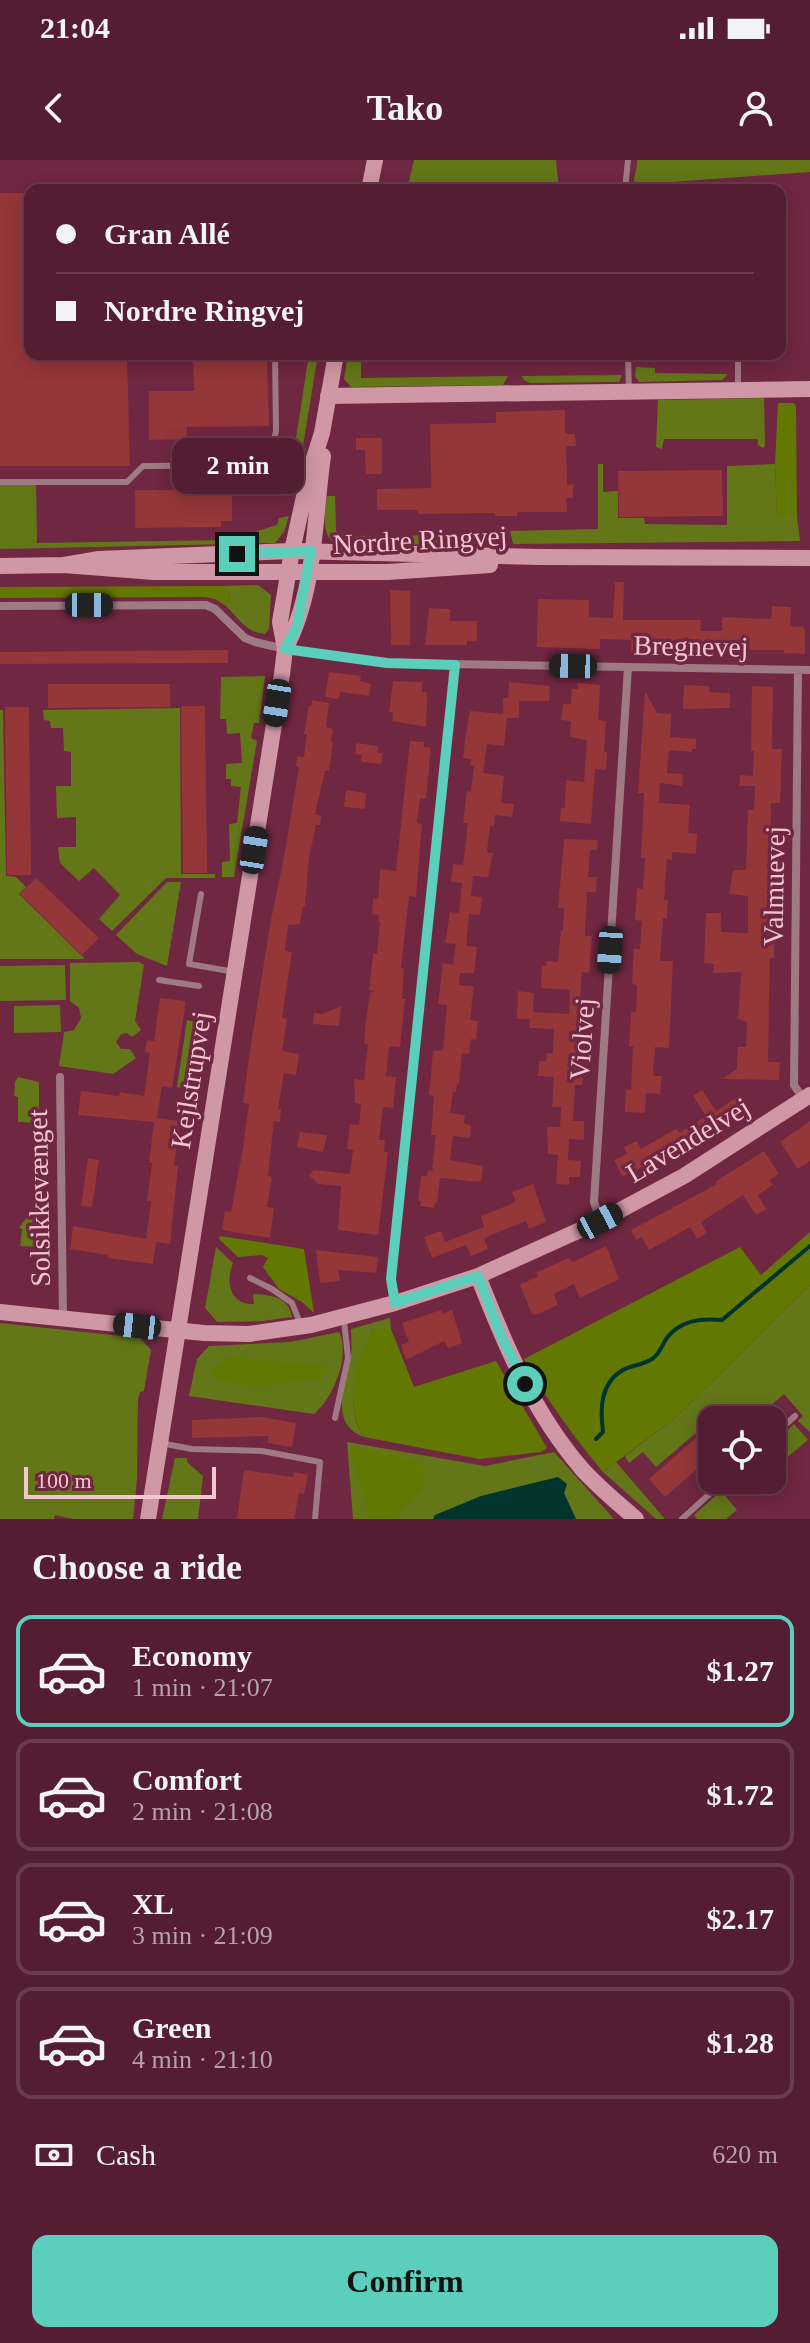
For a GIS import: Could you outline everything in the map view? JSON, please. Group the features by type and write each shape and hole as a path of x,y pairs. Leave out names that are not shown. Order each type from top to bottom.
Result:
{"street":[{"path":"370,184 375,160"},
{"name":"Kejlstrupvej","path":"148,1519 285,649 280,622 292,551 309,474 322,433 335,360"},
{"path":"328,396 810,389"},
{"name":"Kejlstrupvej","path":"285,649 297,627 308,572 323,451 322,433"},
{"name":"Nordre Ringvej","path":"64,565 99,559 292,551 539,557 810,558"},
{"name":"Nordre Ringvej","path":"0,566 64,565 154,572 388,572 487,565 539,557"},
{"name":"Bregnevej","path":"0,606 206,605 215,609 245,638 285,649 387,663 810,670"},
{"path":"395,1303 391,1279 455,665"},
{"name":"Violvej","path":"600,1221 594,1202 628,667"},
{"name":"Valmuevej","path":"798,670 794,1085 807,1098"},
{"name":"Solsikkevænget","path":"60,1077 63,1319"},
{"name":"Lavendelvej","path":"0,1312 249,1334 343,1317 478,1276 600,1221 684,1176 807,1098"},
{"path":"478,1276 506,1347 538,1409 583,1470 636,1519"}],"lane":[{"path":"626,184 628,160"},
{"path":"269,465 276,431 275,360"},
{"path":"628,360 629,392"},
{"path":"738,360 738,390"},
{"path":"0,482 127,482 143,466 287,465 309,474"},
{"path":"186,984 201,894"},
{"path":"189,964 235,972"},
{"path":"159,980 199,986"},
{"path":"250,1278 292,1303 301,1326"},
{"path":"335,1418 348,1358 343,1317"},
{"path":"786,1424 795,1416"},
{"path":"160,1443 192,1449 262,1451 320,1462 315,1519"},
{"path":"682,1519 710,1494"}],"green space":[{"path":"414,160 556,160 558,184 408,184"},
{"path":"637,160 810,160 810,172 634,184"},
{"path":"308,360 317,360 301,458 293,458"},
{"path":"347,360 361,360 361,378 508,376 503,385 351,387 344,379"},
{"path":"636,367 655,368 655,373 728,374 722,380 639,382 635,376"},
{"path":"622,375 619,382 530,383 522,376"},
{"path":"764,398 763,448 758,445 758,439 664,439 662,449 656,447 658,400"},
{"path":"778,403 794,403 796,407 797,517 777,518 775,464"},
{"path":"598,464 603,464 603,492 618,491 618,518 644,518 645,524 727,525 727,466 775,464 777,517 797,517 800,541 513,544 510,531 598,529"},
{"path":"0,484 36,484 37,543 228,540 277,525 279,518 289,516 284,532 275,543 0,549"},
{"path":"327,496 335,496 336,531 347,536 481,535 481,544 336,545 326,529"},
{"path":"258,585 271,595 269,629 265,634 253,631 239,620 226,606 230,594 220,586"},
{"path":"220,586 230,594 226,606 205,597 0,598 0,587"},
{"path":"265,676 259,723 254,723 251,738 257,741 234,877 222,877 222,862 230,861 229,824 237,823 241,787 231,786 231,779 226,779 226,764 242,763 240,733 227,734 226,719 220,719 221,677"},
{"path":"180,708 181,874 215,874 215,878 166,878 112,931 99,919 120,895 94,868 79,881 60,863 58,847 76,847 76,817 57,818 56,786 71,786 71,752 64,751 63,728 51,728 50,721 44,720 43,710"},
{"path":"0,710 3,710 6,876 16,877 26,887 19,894 85,959 0,959"},
{"path":"167,882 181,882 167,966 137,954 116,935"},
{"path":"139,962 144,965 135,1021 141,1030 132,1037 127,1033 121,1034 116,1042 121,1049 130,1049 136,1058 113,1074 59,1066 64,1032 74,1030 81,1018 79,1008 70,1001 70,963"},
{"path":"65,965 66,1000 0,1001 0,966"},
{"path":"60,1005 61,1032 14,1033 14,1006"},
{"path":"187,1020 208,1025 198,1092 177,1087"},
{"path":"18,1077 39,1082 39,1123 18,1122 18,1097 14,1096"},
{"path":"40,1199 41,1247 20,1246 22,1229 19,1228"},
{"path":"810,1232 810,1285 675,1418 603,1472 561,1417 524,1359 740,1247 761,1275"},
{"path":"220,1236 304,1249 314,1313 279,1289 263,1267 268,1258 262,1255 238,1257 219,1239"},
{"path":"216,1247 233,1263 230,1285 239,1301 254,1304 253,1294 278,1298 287,1305 292,1317 217,1322 205,1308"},
{"path":"810,1285 810,1432 798,1421 803,1416 784,1394 770,1406 698,1406 698,1431 656,1467 643,1452 629,1463 625,1456 675,1418"},
{"path":"390,1318 391,1329 373,1329 358,1369 354,1412 364,1437 353,1431 343,1413 342,1402 351,1356 351,1329"},
{"path":"0,1323 140,1338 151,1350 144,1391 140,1392 138,1399 133,1519 72,1519 55,1515 54,1519 0,1519"},
{"path":"373,1329 391,1329 414,1387 496,1361 547,1448 541,1452 479,1459 364,1437 354,1412 353,1397 362,1354"},
{"path":"339,1332 343,1352 338,1376 328,1398 314,1414 189,1396 197,1359 209,1346 290,1342"},
{"path":"229,1357 327,1367 327,1375 257,1385 213,1378 213,1369"},
{"path":"794,1424 808,1440 786,1458 786,1432"},
{"path":"347,1442 485,1466 554,1452 614,1519 353,1519"},
{"path":"351,1448 379,1451 423,1464 423,1488 393,1519 369,1519"},
{"path":"175,1458 187,1458 187,1462 203,1476 198,1519 162,1519"},
{"path":"616,1462 665,1519 656,1519 603,1472"},
{"path":"718,1494 724,1494 737,1510 726,1519 697,1519 694,1515"}],"shaded area":[{"path":"558,1477 567,1484 564,1493 576,1519 433,1519 435,1515 481,1496"}],"building":[{"path":"0,193 24,193 24,360 127,360 130,466 0,466"},
{"path":"193,360 267,360 269,426 187,427 187,439 149,440 149,391 194,391"},
{"path":"565,410 565,434 575,434 576,446 566,446 567,485 573,484 573,498 566,498 567,512 517,512 517,516 495,516 495,513 418,514 418,510 377,510 377,489 431,488 430,424 496,423 496,412"},
{"path":"356,438 382,438 382,474 366,474 365,450 356,450"},
{"path":"722,470 723,516 619,517 618,471"},
{"path":"135,490 221,490 221,494 232,494 232,521 221,521 221,527 135,528"},
{"path":"615,582 624,582 623,620 701,620 700,631 722,631 722,617 771,619 772,606 791,607 790,626 805,630 805,654 784,653 784,650 695,652 695,641 648,640 648,652 631,651 631,640 600,639 600,649 537,647 538,599 589,600 589,617 613,618"},
{"path":"390,590 410,591 410,645 391,645"},
{"path":"429,608 450,609 450,621 477,621 477,641 467,641 467,645 425,645"},
{"path":"228,650 228,663 0,664 0,652"},
{"path":"329,672 361,676 360,681 371,684 369,696 340,692 339,699 325,697"},
{"path":"393,681 422,682 422,692 427,692 426,727 392,721 393,713 389,712"},
{"path":"509,682 550,686 549,701 519,701 519,718 507,718 504,746 487,744 483,773 504,776 501,803 514,804 512,817 495,815 494,826 490,826 487,852 493,853 488,877 473,876 471,896 482,897 480,915 469,914 466,946 477,947 474,973 460,973 459,985 474,986 470,1020 478,1021 476,1040 471,1039 469,1054 462,1053 459,1084 456,1092 453,1091 450,1113 465,1115 464,1123 471,1126 470,1138 453,1136 450,1160 483,1166 481,1182 440,1178 434,1208 420,1206 421,1176 427,1176 428,1170 434,1171 436,1135 431,1135 434,1096 429,1095 433,1051 443,1050 447,1005 438,1004 443,963 453,965 456,944 445,943 450,912 459,913 462,883 451,882 453,864 463,865 468,823 463,823 474,766 470,765 471,759 463,758 465,740 470,711 503,714 503,698 508,698"},
{"path":"578,683 600,685 598,720 606,721 606,770 595,769 591,824 560,821 561,808 565,808 566,780 584,782 587,740 570,737 571,721 561,720 563,704 571,704 572,689 578,689"},
{"path":"48,684 170,684 170,707 48,708"},
{"path":"684,685 709,686 709,692 730,693 730,708 683,709"},
{"path":"752,686 773,687 772,749 782,749 780,803 771,803 770,846 780,846 780,864 770,864 770,940 774,940 774,958 770,958 768,1062 780,1062 779,1080 722,1079 737,1069 738,1047 746,1047 747,1022 738,1019 741,972 713,973 714,964 704,963 706,913 721,913 721,932 748,933 748,896 729,894 733,870 746,870 748,810 754,810 755,786 739,786 740,775 753,776"},
{"path":"645,691 657,713 671,714 670,737 696,739 696,749 692,752 669,750 667,773 683,774 682,786 660,783 659,803 690,805 688,833 697,834 696,854 672,852 672,860 667,859 664,900 668,900 667,918 663,918 660,961 673,961 669,1048 655,1047 653,1076 662,1076 660,1094 646,1093 645,1113 625,1112 626,1089 631,1090 631,1012 636,1012 637,986 632,983 634,949 640,949 642,921 635,920 637,888 643,889 645,858 641,858 644,793 638,793"},
{"path":"312,700 329,703 326,727 333,729 333,742 329,771 325,771 315,814 321,816 309,858 305,906 300,924 288,925 285,951 292,952 282,1018 287,1019 282,1051 299,1054 296,1075 284,1073 278,1109 281,1109 280,1122 274,1121 268,1176 272,1177 267,1207 274,1208 270,1238 222,1230 225,1211 231,1212 243,1148 249,1104 243,1103 250,1050 299,767 296,766 297,756 304,757 307,734 304,734"},
{"path":"181,706 205,706 207,873 183,873"},
{"path":"5,707 29,707 31,875 7,875"},
{"path":"410,741 424,742 424,747 431,748 426,799 420,798 417,823 422,824 416,897 409,896 401,968 404,969 402,999 405,999 400,1047 389,1046 386,1076 396,1077 393,1108 383,1107 379,1140 385,1140 384,1152 388,1152 378,1235 338,1230 341,1186 318,1184 309,1175 314,1170 350,1174 353,1150 347,1149 350,1124 359,1125 361,1104 355,1103 354,1079 364,1080 368,1044 364,1044 366,1021 370,993 375,991 369,990 380,922 379,915 372,914 373,899 378,899 380,869 396,871"},
{"path":"356,743 378,746 378,753 383,753 381,764 361,762 362,755 355,754"},
{"path":"346,790 366,793 365,809 344,807"},
{"path":"564,839 598,840 597,850 590,850 588,877 597,877 596,892 587,892 585,936 592,936 589,973 582,972 580,998 592,999 591,1017 583,1017 582,1085 575,1085 573,1121 584,1121 584,1140 569,1139 568,1160 581,1161 580,1177 569,1177 569,1185 556,1184 558,1155 548,1154 547,1127 560,1127 561,1107 552,1107 554,1077 538,1076 539,1061 546,1061 547,1053 553,1053 554,1029 530,1028 530,1019 517,1019 518,991 534,993 533,1012 569,1014 570,990 541,988 542,966 546,966 547,961 558,962 563,931 564,908 558,908"},
{"path":"36,878 99,938 82,955 20,894"},
{"path":"160,998 186,1001 172,1088 162,1086 157,1118 180,1121 170,1244 156,1242 153,1264 70,1249 73,1226 146,1239 154,1122 78,1115 81,1091 144,1096 150,1053 145,1052 147,1040 154,1041"},
{"path":"341,1006 339,1026 313,1024 314,1013 322,1014"},
{"path":"702,1090 716,1111 741,1095 751,1111 661,1166 657,1159 623,1177 614,1160 627,1154 624,1147 637,1141 641,1149 676,1129 679,1133 706,1116 693,1096"},
{"path":"810,1121 810,1161 798,1169 780,1142"},
{"path":"300,1132 327,1135 323,1152 297,1147"},
{"path":"764,1151 779,1174 769,1180 773,1185 758,1195 766,1209 756,1215 743,1195 701,1222 707,1233 697,1239 690,1227 649,1250 642,1237 636,1240 631,1230 717,1184 715,1182"},
{"path":"88,1158 99,1160 92,1207 81,1206"},
{"path":"533,1184 546,1222 529,1229 526,1221 484,1238 488,1249 471,1256 466,1245 432,1258 424,1237 441,1231 445,1242 484,1227 481,1216 516,1202 512,1192"},
{"path":"606,1246 619,1279 580,1298 574,1284 554,1294 558,1305 532,1314 520,1285 538,1276 536,1273 568,1258 573,1262"},
{"path":"316,1250 378,1257 376,1273 338,1270 340,1281 320,1283"},
{"path":"441,1310 443,1314 452,1310 462,1343 448,1348 444,1341 406,1360 401,1345 409,1342 402,1323"},
{"path":"261,1417 296,1423 292,1447 267,1443 269,1436 192,1438 192,1420"},
{"path":"698,1436 698,1468 665,1497 649,1479"},
{"path":"244,1470 293,1477 294,1472 308,1475 304,1494 299,1493 294,1519 237,1519"}],"waterway":[{"path":"596,1439 603,1432 603,1397 615,1375 654,1357 666,1339 684,1324 706,1319 722,1320 810,1246"}],"route":[{"path":"237,554 311,551 297,627 285,649 387,663 455,665 391,1279 395,1303 478,1276 501,1336 525,1384"}]}
